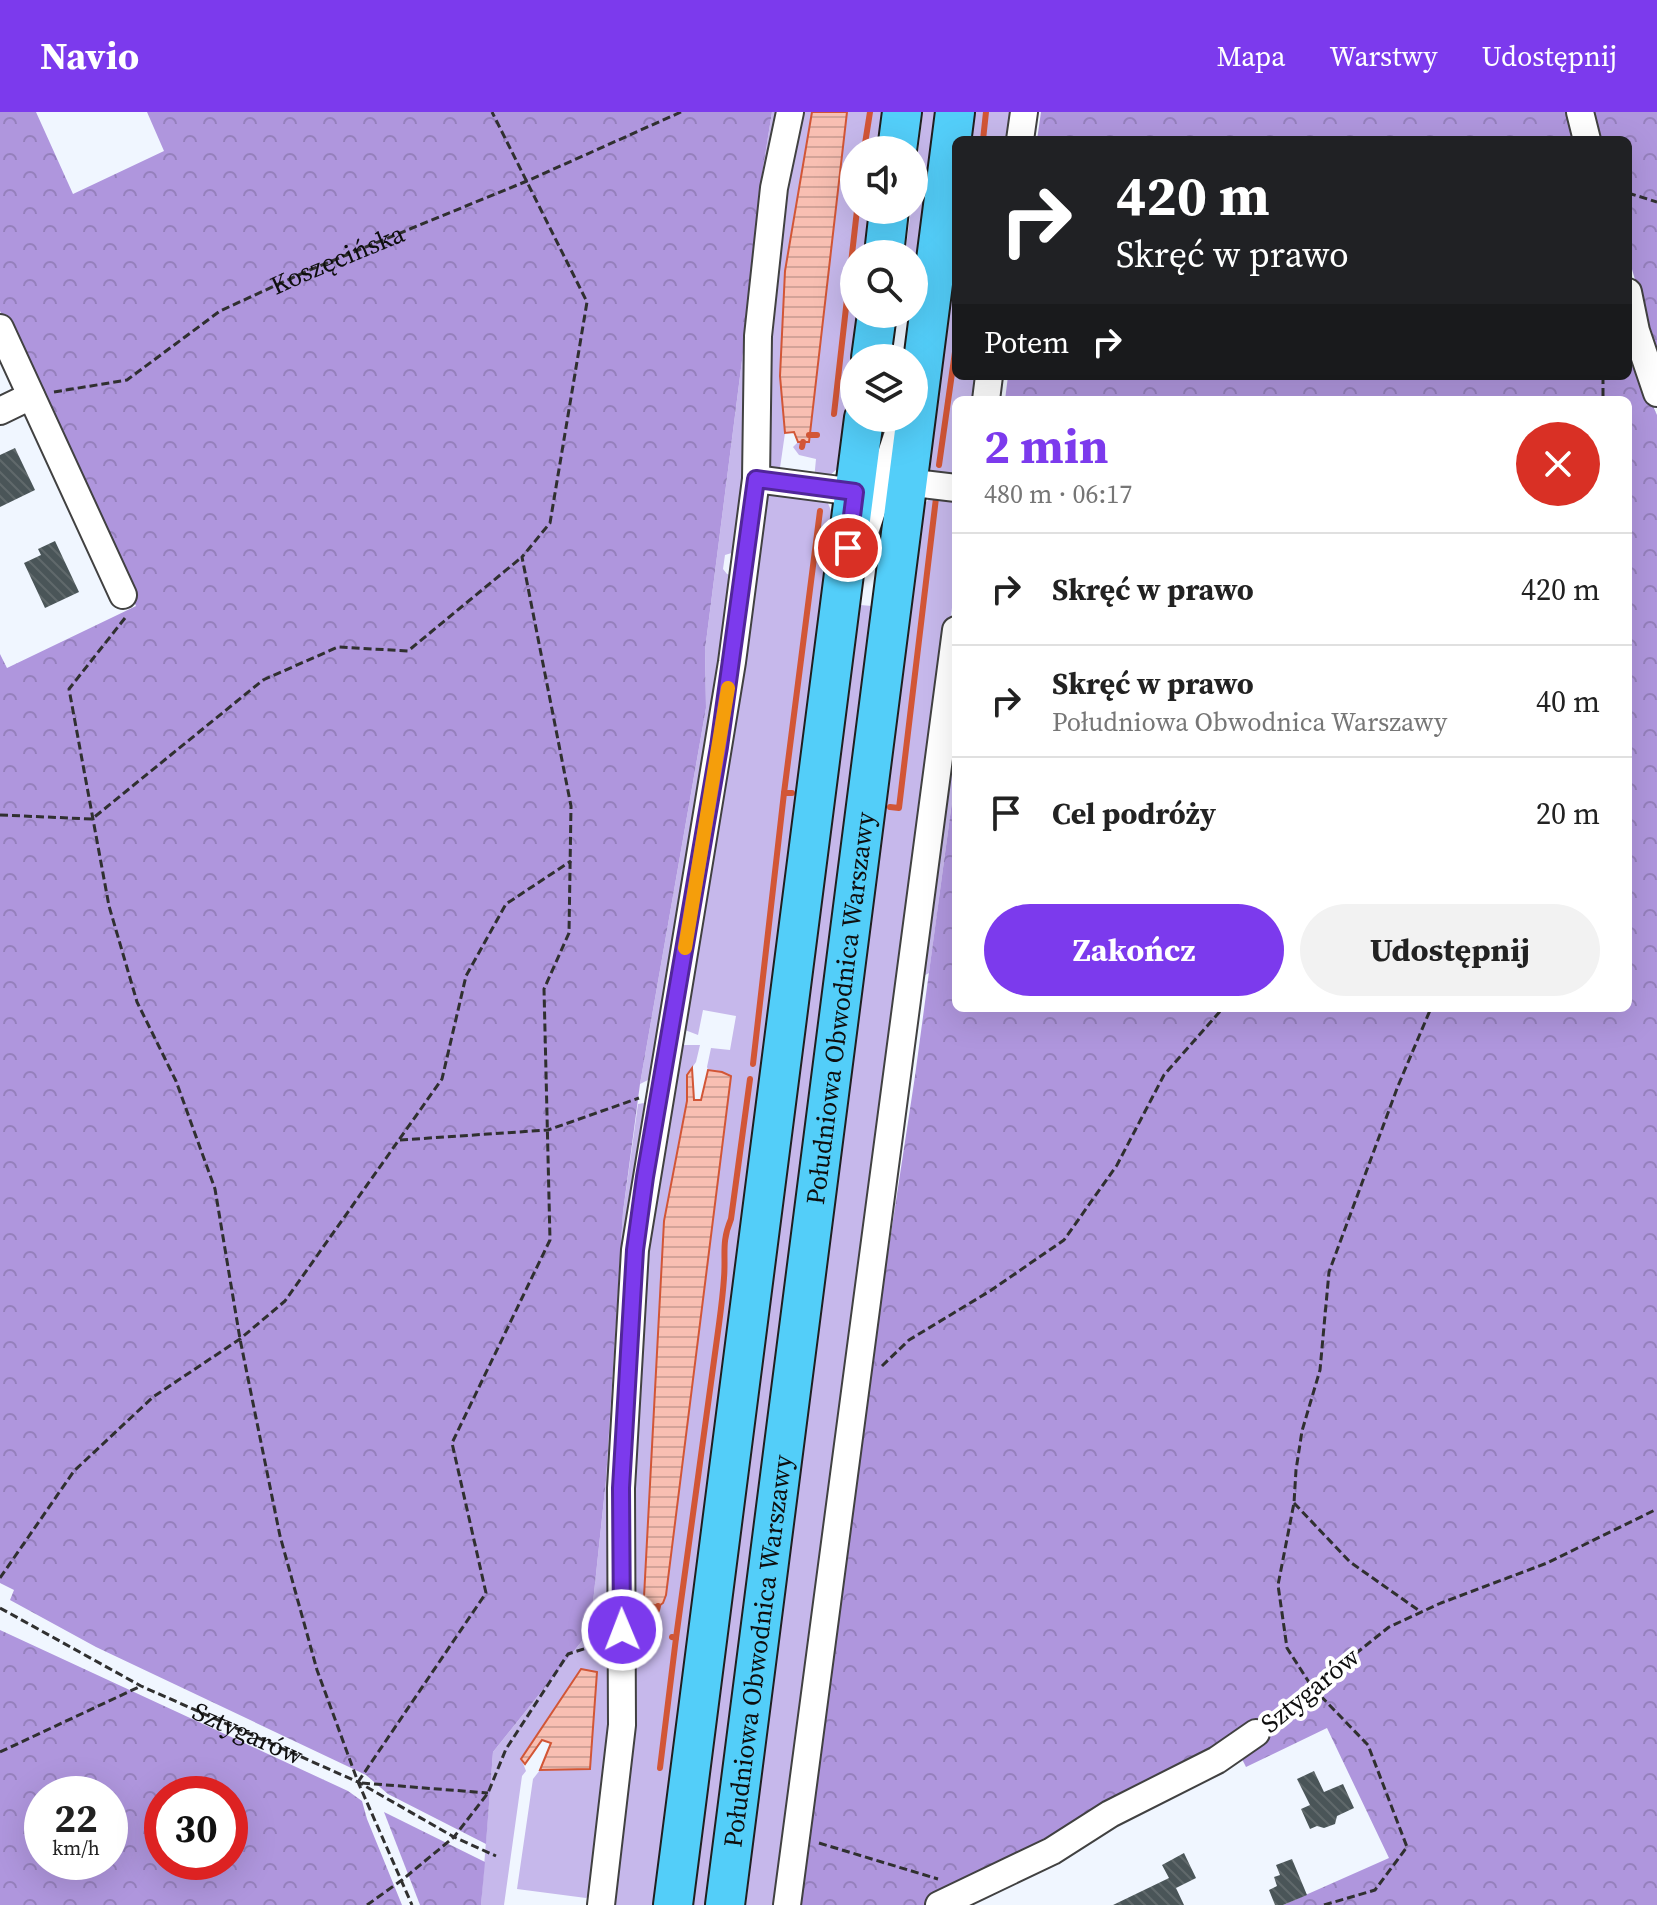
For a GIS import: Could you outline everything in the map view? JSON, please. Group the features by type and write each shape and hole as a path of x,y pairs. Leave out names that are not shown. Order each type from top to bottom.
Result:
{"highway":[{"path":"899,136 902,112"},
{"name":"Południowa Obwodnica Warszawy","path":"922,344 955,112"},
{"name":"Południowa Obwodnica Warszawy","path":"725,1905 890,609 881,486 868,432"},
{"name":"Południowa Obwodnica Warszawy","path":"673,1905 841,604 899,432"}],"street":[{"path":"601,1905 622,1725 621,1488 635,1250 728,693 756,479 758,336 774,188 790,112"},
{"path":"1021,136 1024,112"},
{"path":"1580,112 1586,136"},
{"path":"1632,312 1657,393"},
{"path":"0,328 123,595"},
{"path":"0,411 31,396"},
{"path":"877,432 881,486"},
{"path":"881,486 898,432"},
{"path":"756,479 952,488"},
{"path":"787,1905 952,660"},
{"name":"Sztygarów","path":"939,1905 1052,1851 1110,1814 1217,1760 1256,1733"}],"path":[{"path":"0,815 92,819 263,680 338,647 408,651 522,557 550,523 587,302 492,112"},
{"name":"Koszęcińska","path":"31,396 127,380 220,311 681,112"},
{"path":"1632,194 1657,202"},
{"path":"358,1782 486,1593 452,1443 550,1240 544,989 569,933 571,806 522,557"},
{"path":"123,595 130,612 69,689 109,906 137,1002 176,1081 215,1189 240,1339 280,1536 317,1670 358,1782 412,1905"},
{"path":"0,1578 74,1471 153,1397 240,1339 285,1301 442,1079 466,976 506,904 571,861"},
{"path":"856,1390 909,1340 990,1291 1064,1240 1117,1165 1164,1075 1219,1012"},
{"path":"1324,1905 1375,1890 1407,1847 1368,1745 1312,1687 1287,1648 1278,1585 1294,1503 1302,1431 1320,1370 1329,1272 1398,1086 1429,1012"},
{"path":"399,1140 548,1130 594,1116 661,1089"},
{"path":"1294,1503 1350,1562 1421,1612"},
{"name":"Sztygarów","path":"1256,1733 1389,1627 1547,1563 1657,1509"},
{"name":"Sztygarów","path":"0,1608 141,1686 358,1782 454,1837 496,1856"},
{"path":"367,1905 454,1837 488,1793 506,1749 568,1654 623,1636"},
{"path":"0,1752 141,1686"},
{"path":"358,1782 488,1793"},
{"path":"796,1836 972,1890"}],"shaded area":[{"path":"772,112 781,112 751,426 735,552 725,555 723,569 735,576 654,1077 640,1084 706,708 705,650 745,337 759,193"},
{"path":"796,112 812,112 785,271 780,376 785,433 779,475 767,470 769,307"},
{"path":"812,112 847,112 844,136 840,136 840,173 809,442 798,442 794,432 785,433 780,376 785,271"},
{"path":"847,112 884,112 880,136 844,136"},
{"path":"923,112 936,112 928,173 928,136 920,136"},
{"path":"974,112 1016,112 1013,136 971,136"},
{"path":"840,173 840,224 869,224 867,240 840,240 840,328 856,328 854,344 840,344 840,432 843,432 838,468 826,479 814,480 816,459 799,455 793,447 798,442 809,441"},
{"path":"909,224 921,224 919,240 907,240"},
{"path":"952,280 952,380 982,380 980,396 952,396 952,479 933,473 928,464"},
{"path":"768,491 827,501 833,515 654,1905 612,1905 639,1292 679,1049 684,1045 700,1045 696,1062 687,1075 687,1101 664,1221 646,1603 666,1595 731,1077 707,1067 711,1048 730,1050 736,1016 703,1010 698,1035 685,1030 682,1024 760,498"},
{"path":"952,497 952,608 779,1905 746,1905 784,1580 921,508 930,498"},
{"path":"860,605 872,606 705,1905 693,1905"},
{"path":"952,713 952,802 929,973 918,979"},
{"path":"692,1068 694,1100 701,1100 708,1070 731,1076 666,1595 659,1606 646,1603 644,1597 664,1221 687,1101 687,1075"},
{"path":"650,1102 614,1723 590,1895 586,1898 517,1889 533,1779 540,1770 590,1769 597,1673 581,1669 521,1758 526,1771 522,1776 504,1905 481,1905 493,1752 590,1631 606,1480 623,1212 638,1104"},
{"path":"581,1669 597,1672 590,1769 540,1770 551,1743 542,1740 525,1764 521,1759"}],"green space":[{"path":"0,112 36,112 73,194 164,151 147,112 772,112 759,193 745,337 705,650 706,708 640,1084 623,1212 606,1480 590,1631 493,1752 486,1844 388,1794 366,1775 96,1647 10,1600 14,1590 0,1583 0,654 7,668 136,606 0,311"},
{"path":"1041,112 1568,112 1573,136 1038,136"},
{"path":"1588,112 1657,112 1657,358 1632,269 1632,136 1594,136"},
{"path":"1632,344 1644,387 1657,415 1657,1905 1283,1905 1389,1858 1327,1728 1246,1767 1238,1751 1110,1810 926,1905 797,1905 836,1594 915,1076 952,802 952,1012 1632,1012 1632,396 1006,396 1008,380 1632,380"},
{"path":"0,1630 348,1791 362,1801 402,1905 0,1905"},
{"path":"384,1812 485,1862 481,1905 420,1905"}],"building":[{"path":"15,448 35,490 0,507 0,455"},
{"path":"55,541 79,592 45,608 24,563 41,555 38,549"},
{"path":"1314,1771 1324,1792 1343,1784 1354,1808 1337,1816 1335,1824 1310,1829 1301,1809 1310,1805 1297,1779"},
{"path":"1184,1853 1196,1878 1176,1888 1184,1905 1113,1905 1169,1878 1162,1865"},
{"path":"1292,1859 1307,1895 1275,1905 1269,1890 1277,1886 1274,1877 1280,1875 1276,1865"}],"waterway":[{"path":"866,136 870,112"},
{"path":"983,136 986,112"},
{"path":"834,414 855,224"},
{"path":"939,465 952,373"},
{"path":"809,435 817,435"},
{"path":"802,447 803,442"},
{"path":"890,807 899,808 936,498"},
{"path":"784,793 820,511"},
{"path":"753,1064 784,793 792,793"},
{"path":"676,1638 720,1313 725,1242 731,1219 750,1079"},
{"path":"657,1610 658,1606"},
{"path":"660,1768 676,1638 672,1637"}],"slow traffic":[{"path":"685,948 728,688"}],"route":[{"path":"622,1630 621,1488 635,1250 719,747 756,479 855,492 848,548"}]}
